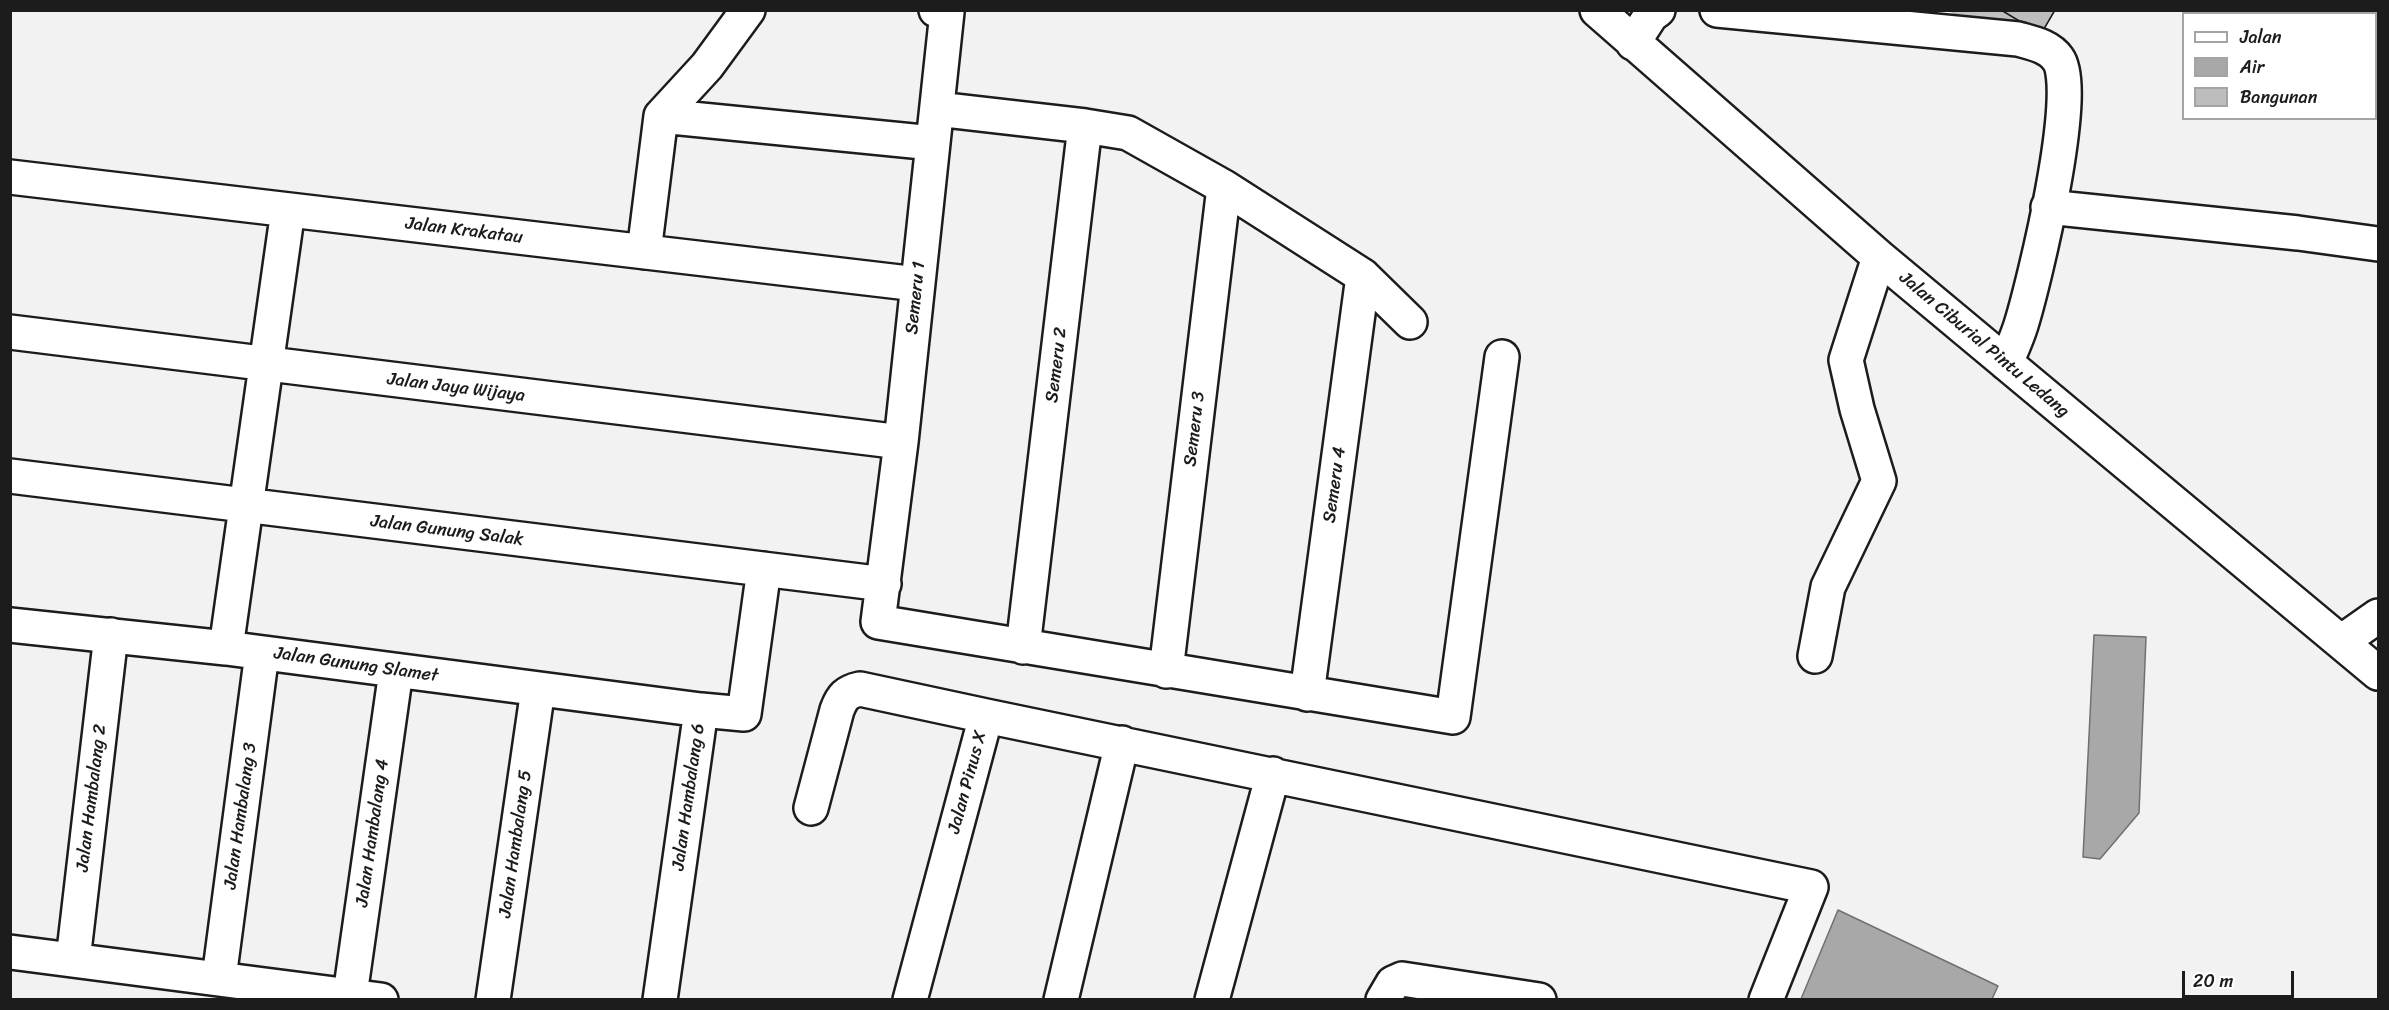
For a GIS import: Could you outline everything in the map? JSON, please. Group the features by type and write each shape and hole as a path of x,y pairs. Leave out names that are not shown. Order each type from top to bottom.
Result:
{"street":[{"path":"644,252 661,116 707,66 748,10"},
{"name":"Jalan Ciburial Pintu Ledang","path":"1597,10 1879,257 2379,673"},
{"path":"1633,43 1651,15 1658,10"},
{"path":"1717,10 1984,34 2043,46 2058,59 2064,74 2066,102 2032,287 2006,363"},
{"name":"Semeru 1","path":"942,11 937,110 901,442 878,622 1023,647"},
{"path":"937,110 1085,126 1128,133 1224,187 1363,276 1410,322"},
{"path":"661,116 933,143"},
{"name":"Semeru 2","path":"1023,647 1085,126"},
{"name":"Jalan Krakatau","path":"10,177 917,284"},
{"name":"Semeru 3","path":"1166,671 1224,187"},
{"path":"2048,207 2298,233 2379,244"},
{"path":"226,648 288,210"},
{"path":"1815,656 1828,587 1879,481 1857,409 1846,360 1879,257"},
{"name":"Semeru 4","path":"1306,693 1363,276"},
{"name":"Jalan Jaya Wijaya","path":"10,332 901,442"},
{"path":"1023,647 1453,717 1502,357"},
{"name":"Jalan Gunung Salak","path":"10,476 245,507 884,584"},
{"name":"Jalan Hambalang 6","path":"660,999 701,710 744,714 764,570"},
{"path":"2341,642 2379,616"},
{"name":"Jalan Gunung Slamet","path":"10,625 226,648 701,710"},
{"name":"Jalan Hambalang 2","path":"74,960 111,635"},
{"name":"Jalan Hambalang 3","path":"219,978 262,653"},
{"name":"Jalan Hambalang 4","path":"365,997 396,671"},
{"name":"Jalan Hambalang 5","path":"493,999 538,689"},
{"name":"Jalan Pinus X","path":"811,808 837,710 842,698 848,692 860,689 986,716 910,999"},
{"path":"986,716 1811,887 1766,999"},
{"path":"1061,999 1122,743"},
{"path":"1212,999 1273,774"},
{"path":"10,952 365,997"},
{"path":"1383,999 1392,984 1402,979 1539,999"}],"water":[{"path":"2094,635 2146,637 2139,813 2100,859 2083,857"},
{"path":"1838,910 1998,986 1992,999 1801,999"}],"building":[{"path":"2001,10 2055,10 2041,34"}]}
